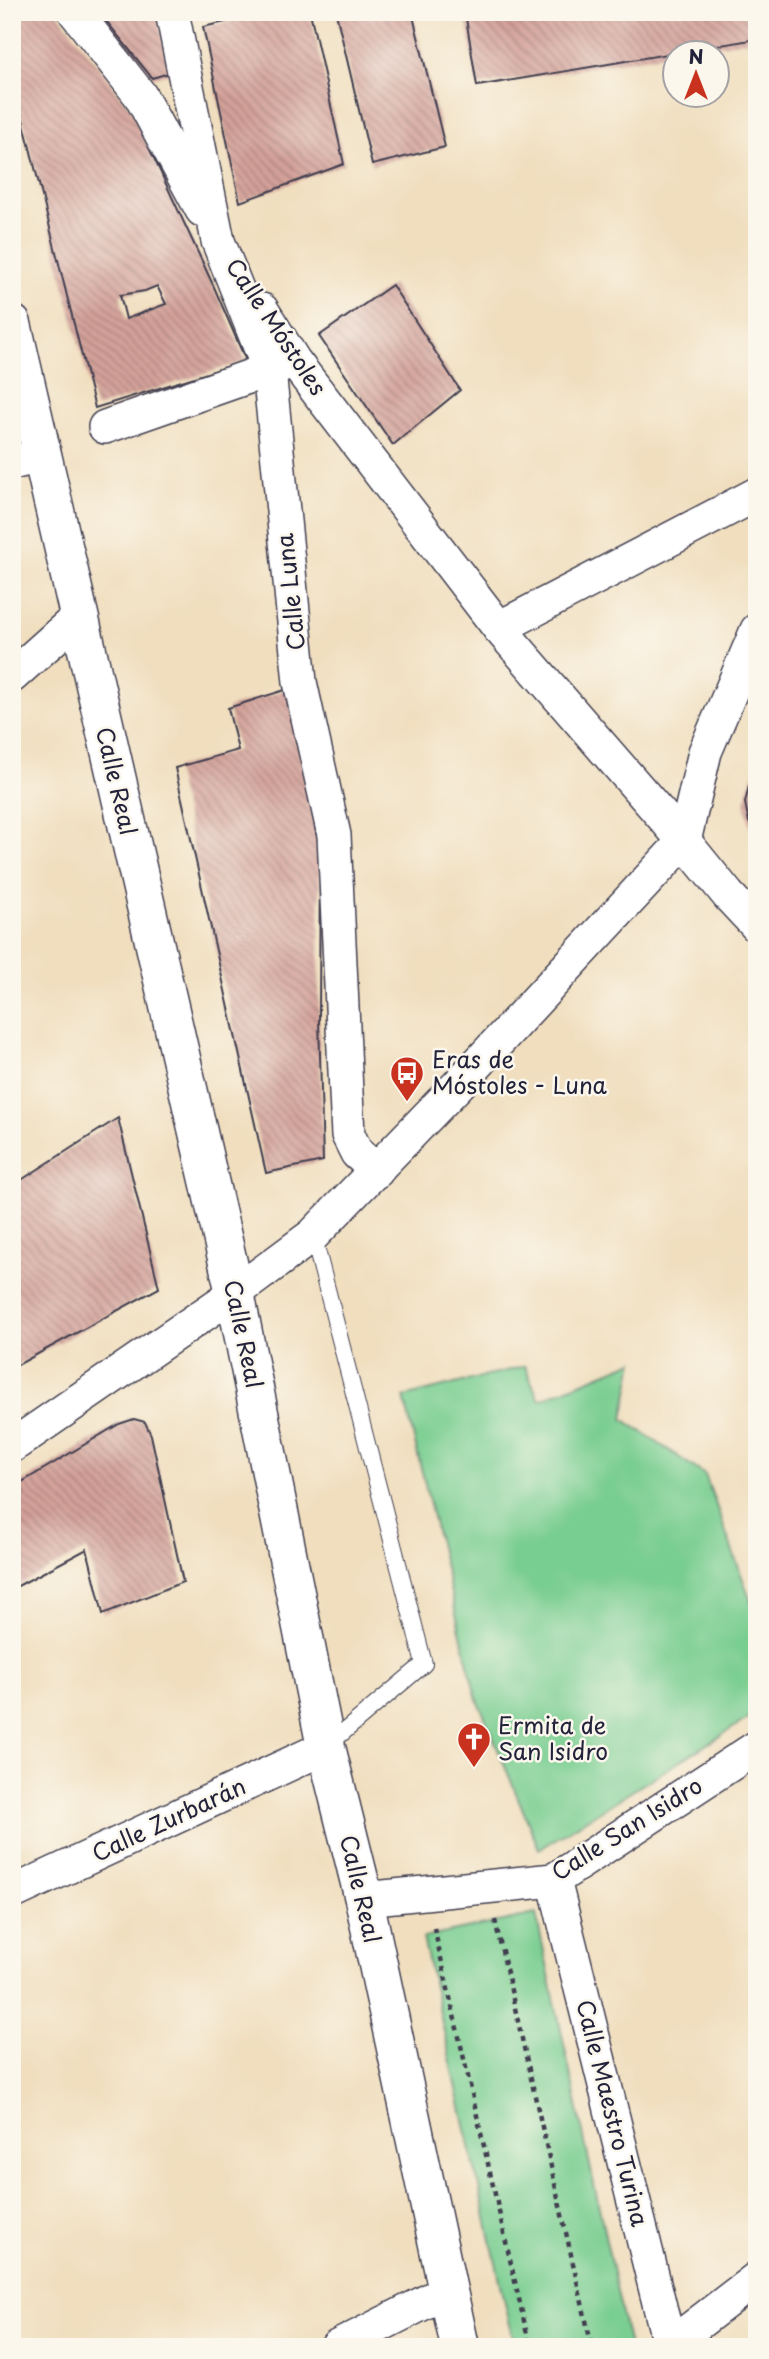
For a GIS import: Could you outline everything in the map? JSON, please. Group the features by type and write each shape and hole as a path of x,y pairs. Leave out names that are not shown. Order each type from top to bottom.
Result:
{"street":[{"name":"Calle Móstoles","path":"75,12 140,94 219,241"},
{"name":"Calle Luna","path":"172,12 219,241 281,365 300,682 334,835 348,1135 357,1153 377,1171"},
{"name":"Calle Real","path":"12,324 27,459 78,617 235,1293 326,1747 364,1899 460,2347"},
{"name":"Calle Móstoles","path":"281,365 499,628 757,926"},
{"path":"106,427 281,365"},
{"path":"499,628 757,494"},
{"path":"12,676 78,617"},
{"path":"12,1446 235,1293 313,1235 377,1171 684,841 705,752 757,630"},
{"name":"Calle Zurbarán","path":"12,1893 326,1747"},
{"name":"Calle San Isidro","path":"364,1899 554,1880 757,1748"},
{"name":"Calle Maestro Turina","path":"554,1880 670,2346"},
{"path":"670,2346 757,2278"},
{"path":"337,2347 447,2291"}],"lane":[{"path":"313,1235 424,1664 326,1747"}],"path":[{"path":"493,1911 592,2347"},
{"path":"446,1924 434,1928 530,2347"}],"green space":[{"path":"634,1361 623,1419 705,1475 757,1618 757,1713 539,1849 475,1693 404,1397 525,1366 539,1400"},
{"path":"536,1914 629,2347 515,2347 423,1938"}],"building":[{"path":"12,12 57,12 132,111 246,361 95,408 12,76","holes":["157,286 166,304 126,319 120,295"]},
{"path":"99,12 157,12 169,73 152,78"},
{"path":"270,12 310,12 344,164 240,202 203,27"},
{"path":"412,12 445,147 372,165 336,13"},
{"path":"465,12 757,12 757,39 730,44 730,38 660,38 660,55 477,86"},
{"path":"392,285 460,390 393,445 319,336"},
{"path":"288,689 320,852 319,1020 323,1161 266,1173 175,768 238,750 228,708"},
{"path":"757,767 757,837 749,822 745,803"},
{"path":"118,1118 159,1288 12,1368 12,1186"},
{"path":"134,1419 145,1422 151,1435 183,1582 103,1614 87,1549 12,1589 12,1488 119,1424"}],"place":[{"name":"Eras de Móstoles - Luna","path":"407,1103"},
{"name":"Ermita de San Isidro","path":"474,1769"}]}
